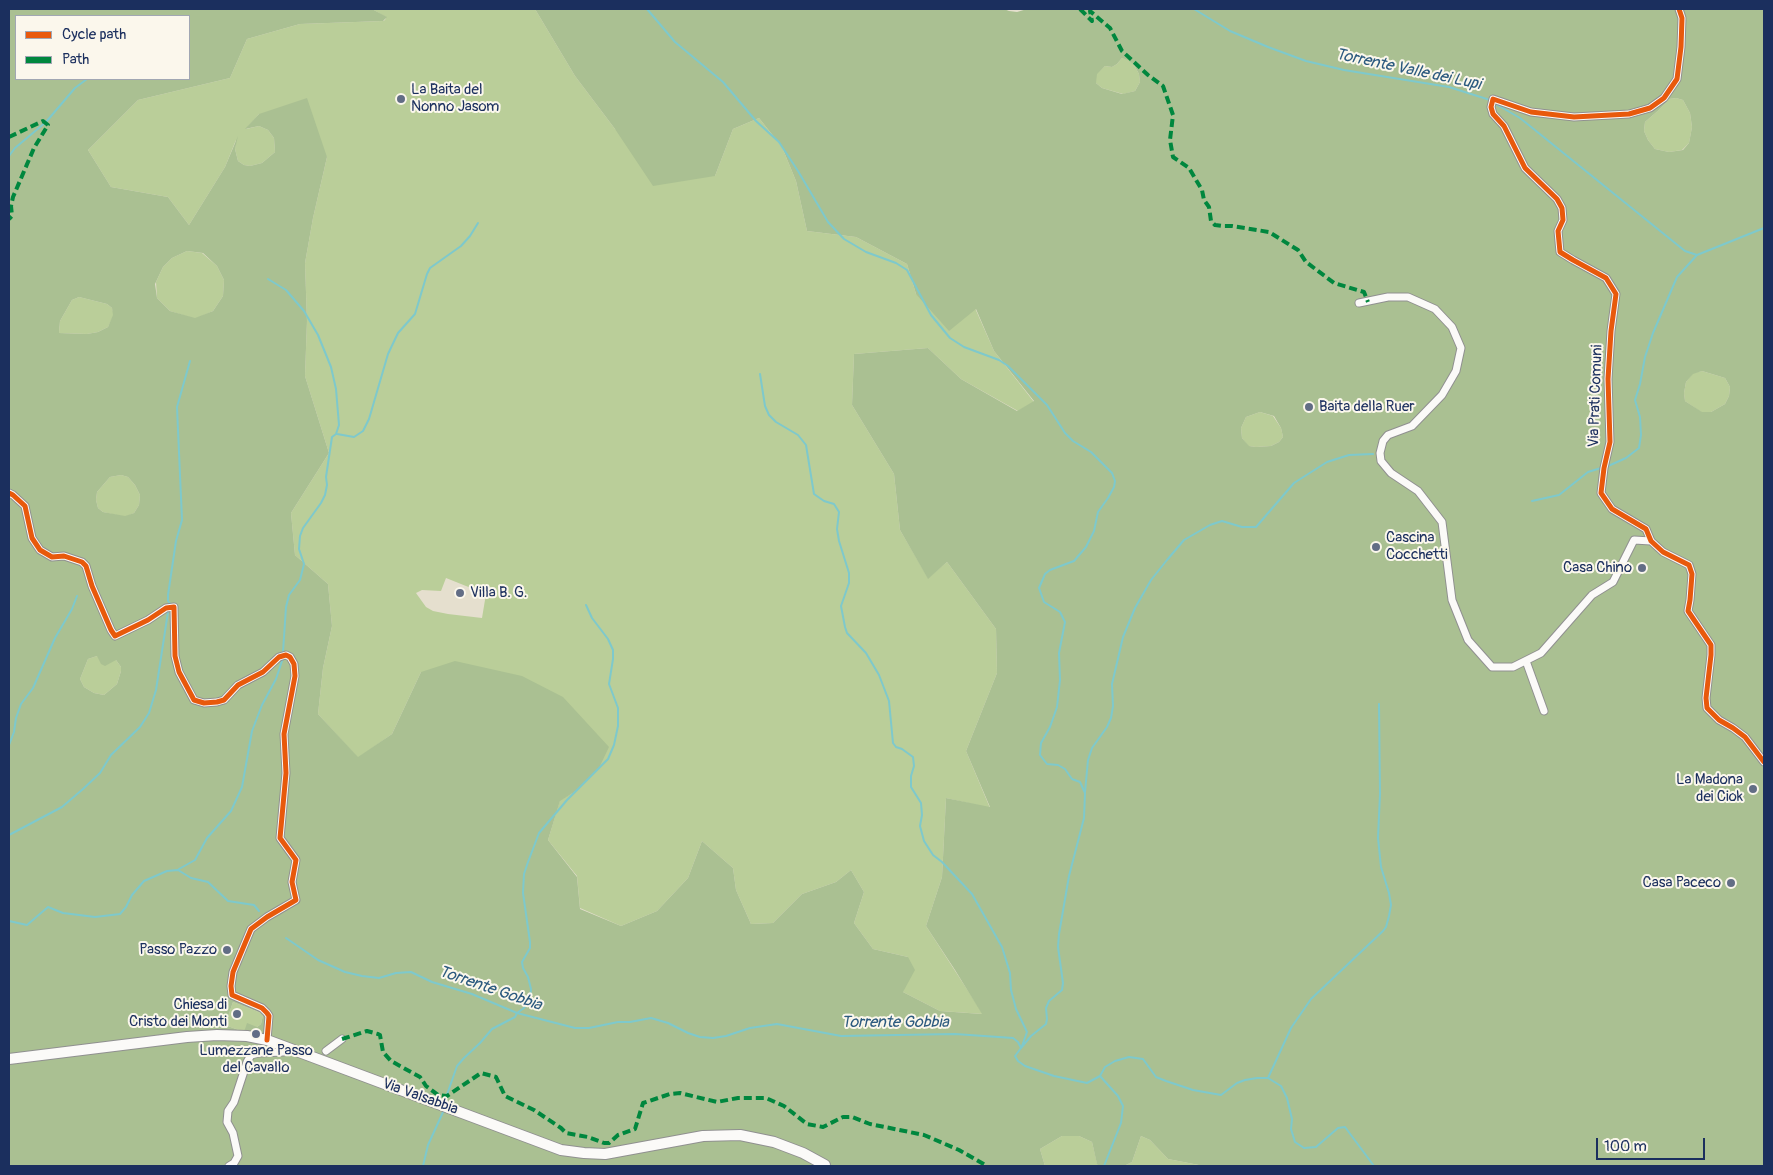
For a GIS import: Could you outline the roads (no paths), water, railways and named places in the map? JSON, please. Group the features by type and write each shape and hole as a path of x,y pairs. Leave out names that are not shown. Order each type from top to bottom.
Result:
{"main road":[{"name":"Via Valsabbia","path":"9,1059 187,1037 235,1035 267,1040 546,1146 592,1154 615,1152 703,1136 740,1135 774,1142 803,1153 825,1165"}],"street":[{"name":"Via Prati Comuni","path":"1679,9 1682,18 1677,79 1664,98 1650,108 1629,114 1574,117 1532,112 1496,100 1492,100 1491,103 1493,114 1504,126 1525,168 1557,198 1562,208 1563,220 1558,231 1560,252 1606,278 1616,294 1611,331 1608,379 1610,442 1601,494 1612,509 1646,529 1651,541 1663,552 1689,565 1692,574 1688,611 1711,645 1706,698 1707,708 1719,720 1746,737 1764,762"},
{"path":"1358,303 1388,297 1408,297 1435,309 1452,326 1461,348 1456,371 1442,395 1412,426 1394,432 1383,441 1380,453 1381,461 1391,473 1418,491 1442,522 1452,600 1468,640 1492,667 1513,667 1541,653 1592,596 1613,582 1634,540 1651,541"},
{"path":"9,493 13,494 25,506 32,538 40,550 52,557 64,556 82,562 86,566 110,630 115,636 148,620 166,608 174,607 175,656 179,672 194,700 204,703 224,700 238,685 263,672 279,657 286,655 290,657 294,664 295,676 284,734 286,773 280,838 296,860 292,882 296,900 251,929 233,972 231,986 232,995 267,1012 269,1016 267,1040"},
{"path":"1526,661 1544,711"},
{"path":"326,1051 342,1039"},
{"path":"228,1166 234,1163 238,1156 233,1132 227,1122 228,1111 234,1102 247,1062 251,1055 283,1052 292,1049"}],"waterway":[{"path":"647,9 675,42 723,82 756,121 779,142 828,222 844,239 866,252 896,263 907,270 931,315 950,338 964,347 999,360 1008,366 1047,405 1065,433 1073,441 1091,452 1112,473 1115,481 1108,498 1098,512 1094,531 1086,547 1074,561 1050,570 1045,574 1039,588 1044,602 1060,612 1065,622 1059,653 1060,680 1057,707 1050,727 1041,743 1040,755 1047,764 1058,765 1065,769 1072,779 1080,782 1085,793 1084,818 1069,876 1059,934 1058,947 1063,983 1062,990 1049,1001 1046,1008 1046,1024 1031,1036 1021,1048"},
{"name":"Torrente Valle dei Lupi","path":"1194,9 1230,31 1306,61 1344,70 1449,87 1490,100"},
{"path":"9,156 15,148 46,122 75,88 86,80"},
{"name":"Torrente Valle dei Lupi","path":"1494,103 1520,118 1685,251 1697,255"},
{"path":"337,434 354,437 363,431 369,419 388,354 398,333 415,314 430,268 461,246 478,223"},
{"path":"1606,467 1626,458 1639,448 1641,435 1640,417 1635,400 1653,333 1677,277 1697,255 1764,228"},
{"path":"268,279 286,290 304,311 318,335 331,367 336,389 339,425 336,434 332,437 325,495 303,528 300,536 299,549 304,564 300,580 289,595 286,607 283,652"},
{"path":"172,606 168,601 168,595 176,541 182,520 177,407 190,361"},
{"path":"760,374 765,406 769,415 776,422 798,435 806,445 814,494 824,501 834,504 839,512 837,529 849,573 849,583 841,606 847,633 866,653 879,675 889,701 893,743 896,747 913,757 914,766 911,776 911,787 921,803 922,815 920,826 924,841 933,855 972,894 1002,947 1010,973 1011,990 1016,1009 1027,1032 1022,1046"},
{"path":"1085,792 1088,760 1092,748 1111,718 1113,706 1112,684 1123,637 1135,608 1151,580 1184,540 1210,525 1222,521 1242,527 1256,527 1294,483 1327,462 1349,455 1373,454"},
{"path":"1532,501 1559,495 1588,472 1601,468"},
{"path":"9,745 21,704 33,688 55,638 72,609 77,596"},
{"path":"444,1103 457,1066 492,1029 515,1017 530,999 531,989 522,962 530,948 523,893 524,874 539,833 567,800 608,759 614,745 618,726 618,708 609,684 613,650 608,639 592,618 586,605"},
{"path":"9,835 62,807 100,773 111,755 140,727 149,713 156,690 168,612 171,610"},
{"path":"179,869 195,860 207,838 231,811 242,787 252,731 262,705 276,679 283,658"},
{"path":"1268,1078 1291,1028 1311,999 1386,927 1391,905 1381,867 1378,838 1380,794 1379,704"},
{"path":"9,921 27,925 48,907 63,913 95,917 120,914 144,881 167,871 178,870 191,878 208,882 228,901 254,905 259,911"},
{"name":"Torrente Gobbia","path":"286,938 318,960 345,972 379,978 396,973 411,972 432,982 472,994 517,1013 575,1028 589,1028 651,1018 700,1037 713,1038 750,1028 777,1024 841,1036 955,1034 1013,1038 1021,1048 1015,1056 1025,1066 1054,1076 1087,1083 1100,1076 1105,1067 1115,1061 1129,1057 1143,1059 1156,1077 1193,1090 1221,1095 1237,1083 1245,1080 1268,1078 1281,1086 1287,1098 1292,1119 1291,1129 1295,1142 1304,1148 1316,1147 1338,1128 1345,1127 1374,1166"},
{"path":"1100,1076 1118,1096 1123,1106 1121,1123 1104,1166"},
{"path":"423,1166 428,1145 444,1110"}],"place":[{"name":"La Baita del Nonno Jasom","path":"401,99"},
{"name":"Baita della Ruer","path":"1309,407"},
{"name":"Cascina Cocchetti","path":"1376,547"},
{"name":"Casa Chino","path":"1642,568"},
{"name":"Villa B. G.","path":"460,593"},
{"name":"La Madona dei Ciok","path":"1753,789"},
{"name":"Casa Paceco","path":"1731,883"},
{"name":"Passo Pazzo","path":"227,950"},
{"name":"Chiesa di Cristo dei Monti","path":"237,1014"},
{"name":"Lumezzane Passo del Cavallo","path":"256,1034"}]}
